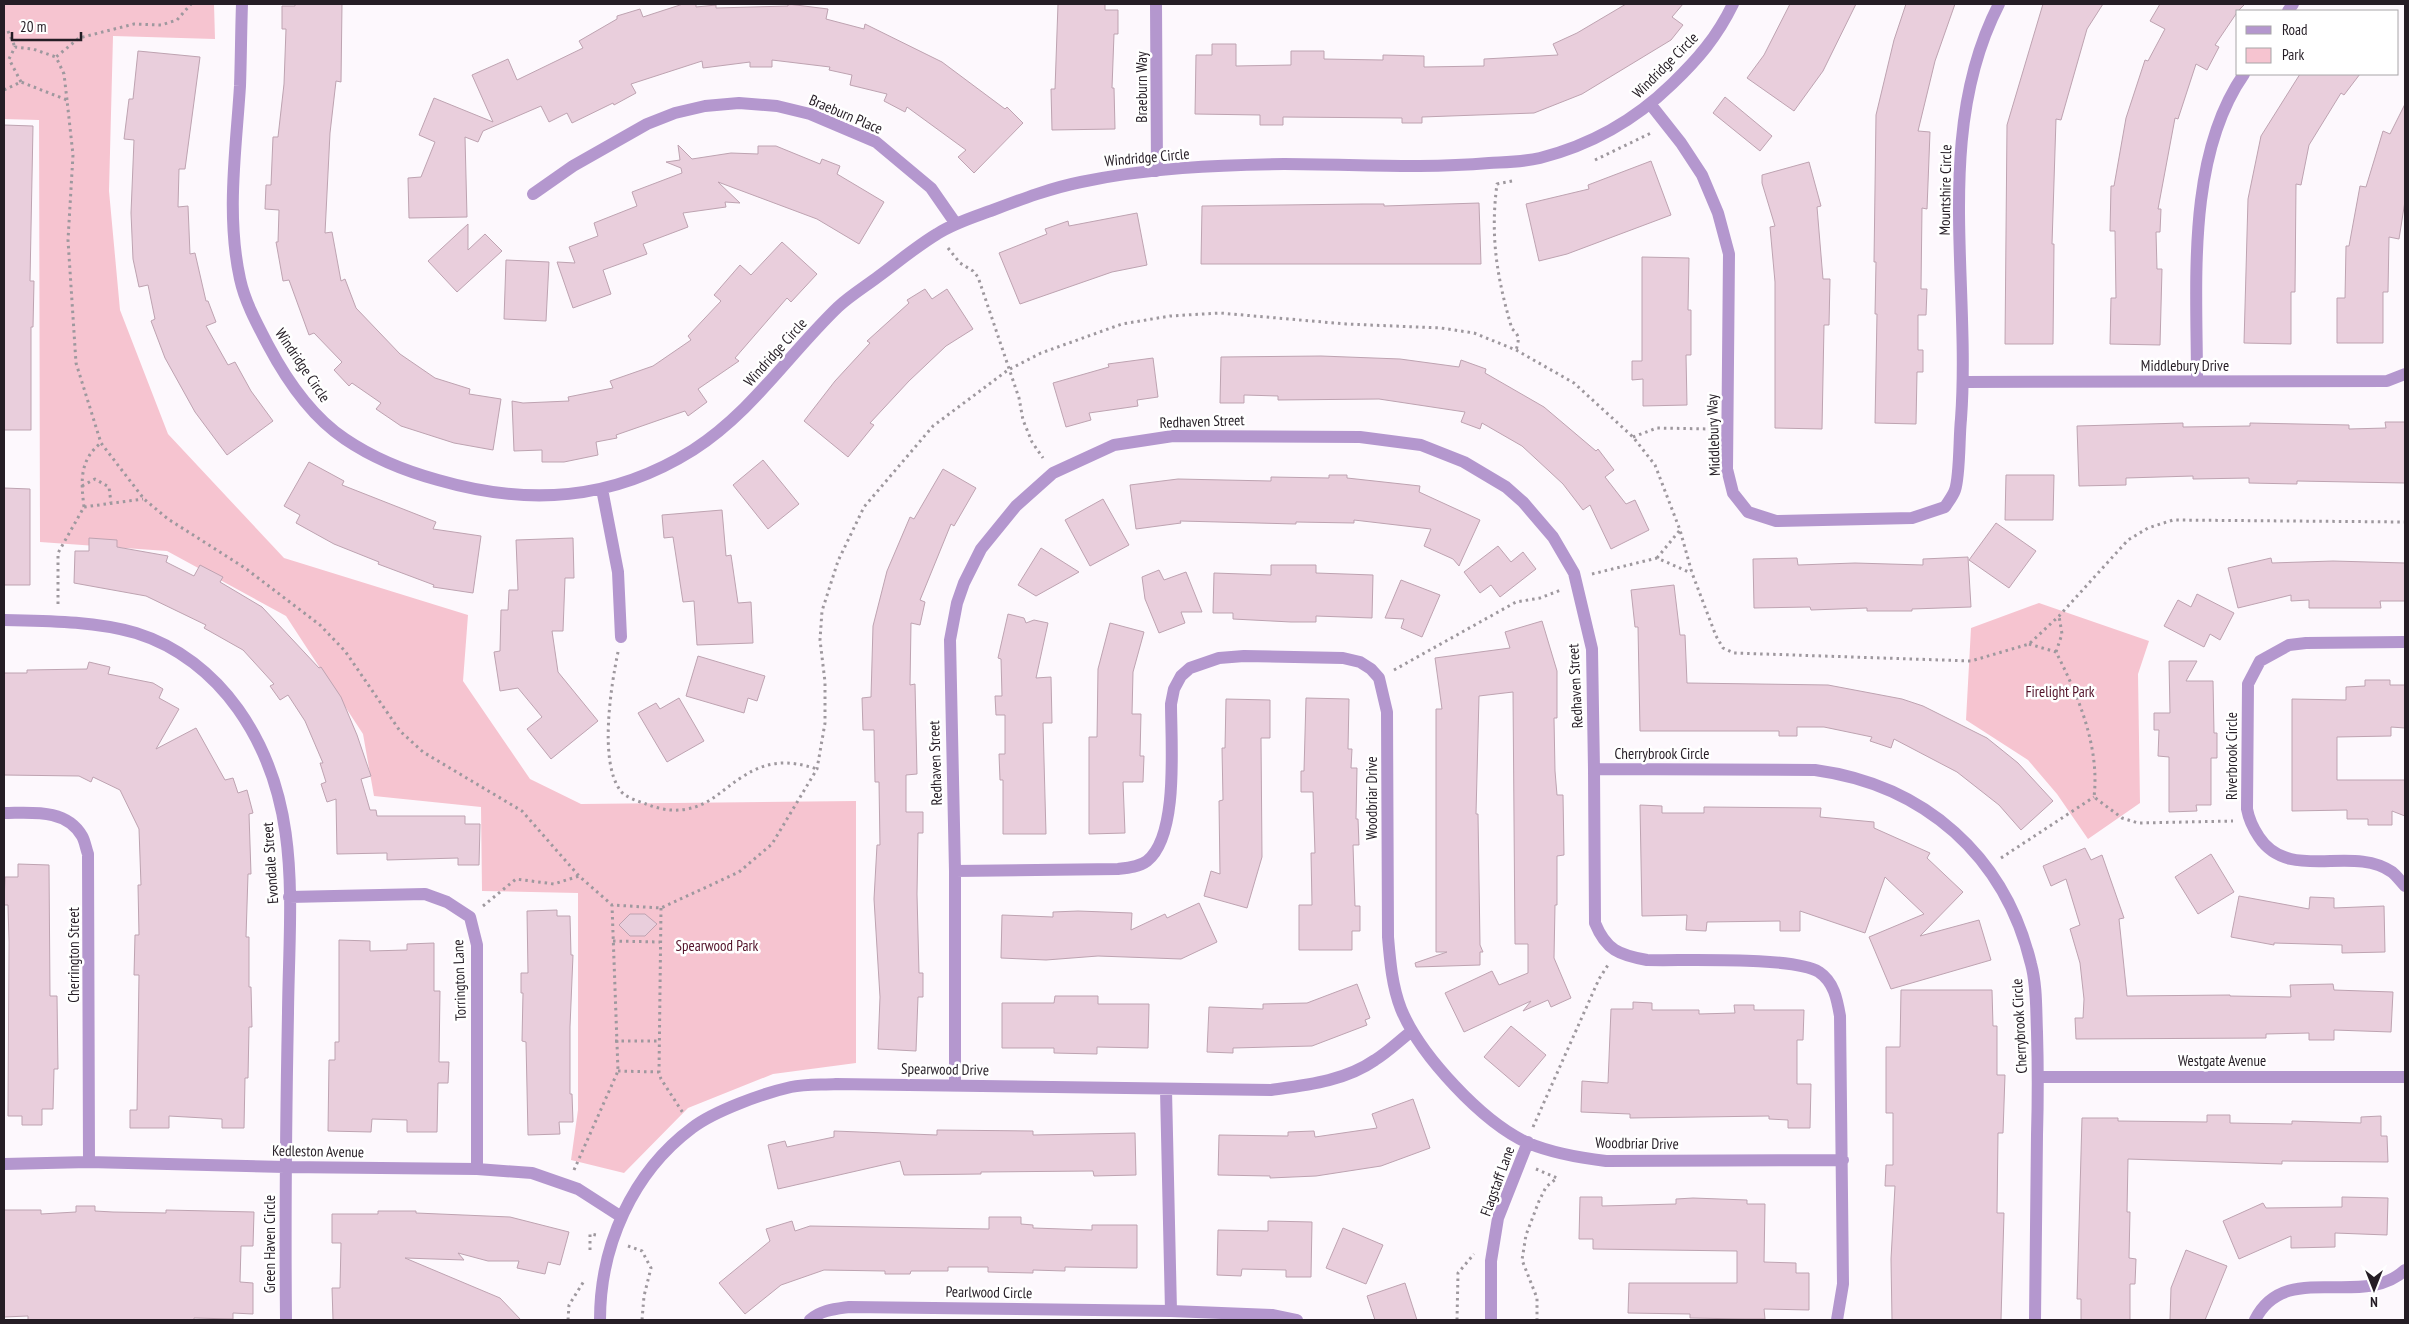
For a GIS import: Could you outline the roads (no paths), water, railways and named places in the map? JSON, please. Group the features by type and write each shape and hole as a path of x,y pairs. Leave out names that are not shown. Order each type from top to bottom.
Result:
{"street":[{"name":"Windridge Circle","path":"242,4 240,88 234,153 234,243 241,285 274,357 293,385 318,416 343,438 384,462 426,477 472,490 516,496 556,495 602,489 654,471 694,449 728,424 758,396 840,305 937,234 956,224 1035,194 1072,183 1114,175 1280,164 1454,166 1534,160 1575,147 1611,132 1651,105 1702,55 1733,4"},
{"name":"Braeburn Way","path":"1156,4 1157,171"},
{"name":"Mountshire Circle","path":"1964,382 1959,164 1969,88 1980,48 1999,4"},
{"path":"2197,382 2197,277 2201,186 2221,118 2233,90 2243,75"},
{"name":"Braeburn Place","path":"534,194 573,166 646,124 675,112 705,106 739,104 777,106 810,114 876,142 931,188 956,224"},
{"name":"Middlebury Way","path":"1651,105 1702,175 1718,213 1729,254 1726,469 1733,493 1748,512 1776,521 1912,518 1945,507 1955,490 1964,382"},
{"name":"Middlebury Drive","path":"1964,382 2387,381 2405,374"},
{"name":"Redhaven Street","path":"955,1086 955,871 949,664 950,640 957,604 964,583 981,549 1016,506 1053,473 1114,445 1173,436 1360,437 1421,445 1464,462 1506,487 1523,502 1553,537 1577,579 1592,649 1594,769"},
{"path":"602,489 618,572 621,637"},
{"name":"Evondale Street","path":"4,620 58,621 112,628 137,634 163,644 213,678 228,695 255,733 270,765 279,792 287,836 289,897 285,1167"},
{"name":"Riverbrook Circle","path":"2405,642 2306,643 2289,646 2260,661 2248,684 2247,809 2249,821 2266,848 2281,858 2293,861 2359,861 2392,872 2405,886"},
{"name":"Woodbriar Drive","path":"955,871 1118,869 1135,866 1147,861 1163,842 1170,812 1171,704 1180,676 1190,668 1219,658 1244,656 1343,658 1360,662 1371,669 1378,678 1387,712 1388,938 1390,967 1400,1007 1412,1030 1444,1074 1492,1119 1528,1142 1578,1157 1606,1161 1843,1160"},
{"name":"Cherrybrook Circle","path":"1843,1160 1840,1016 1837,996 1830,982 1819,973 1790,963 1647,960 1616,952 1601,938 1595,923 1594,769 1815,770 1840,773 1883,787 1924,808 1959,834 1988,867 2017,920 2032,965 2036,997 2038,1077 2035,1320"},
{"name":"Cherrington Street","path":"4,813 56,815 70,822 82,836 88,854 89,1162"},
{"name":"Torrington Lane","path":"289,897 425,894 447,902 470,917 477,945 478,1168"},
{"name":"Spearwood Drive","path":"600,1320 606,1258 620,1216 644,1178 693,1127 743,1102 792,1087 836,1084 1271,1090 1319,1084 1358,1070 1375,1060 1412,1030"},
{"name":"Westgate Avenue","path":"2038,1077 2405,1077"},
{"path":"1166,1090 1171,1311"},
{"name":"Flagstaff Lane","path":"1491,1320 1491,1261 1498,1218 1528,1142"},
{"path":"1837,1320 1843,1284 1843,1160"},
{"name":"Kedleston Avenue","path":"4,1164 89,1162 285,1167 478,1168 532,1173 578,1189 620,1216"},
{"name":"Green Haven Circle","path":"285,1167 286,1320"},
{"path":"2255,1320 2270,1299 2283,1292 2300,1288 2369,1286 2395,1279 2405,1270"},
{"name":"Pearlwood Circle","path":"810,1320 816,1314 831,1309 849,1307 1171,1311 1273,1314 1296,1320"}],"park label":[{"name":"Firelight Park","path":"2060,691"},
{"name":"Spearwood Park","path":"717,945"}]}
